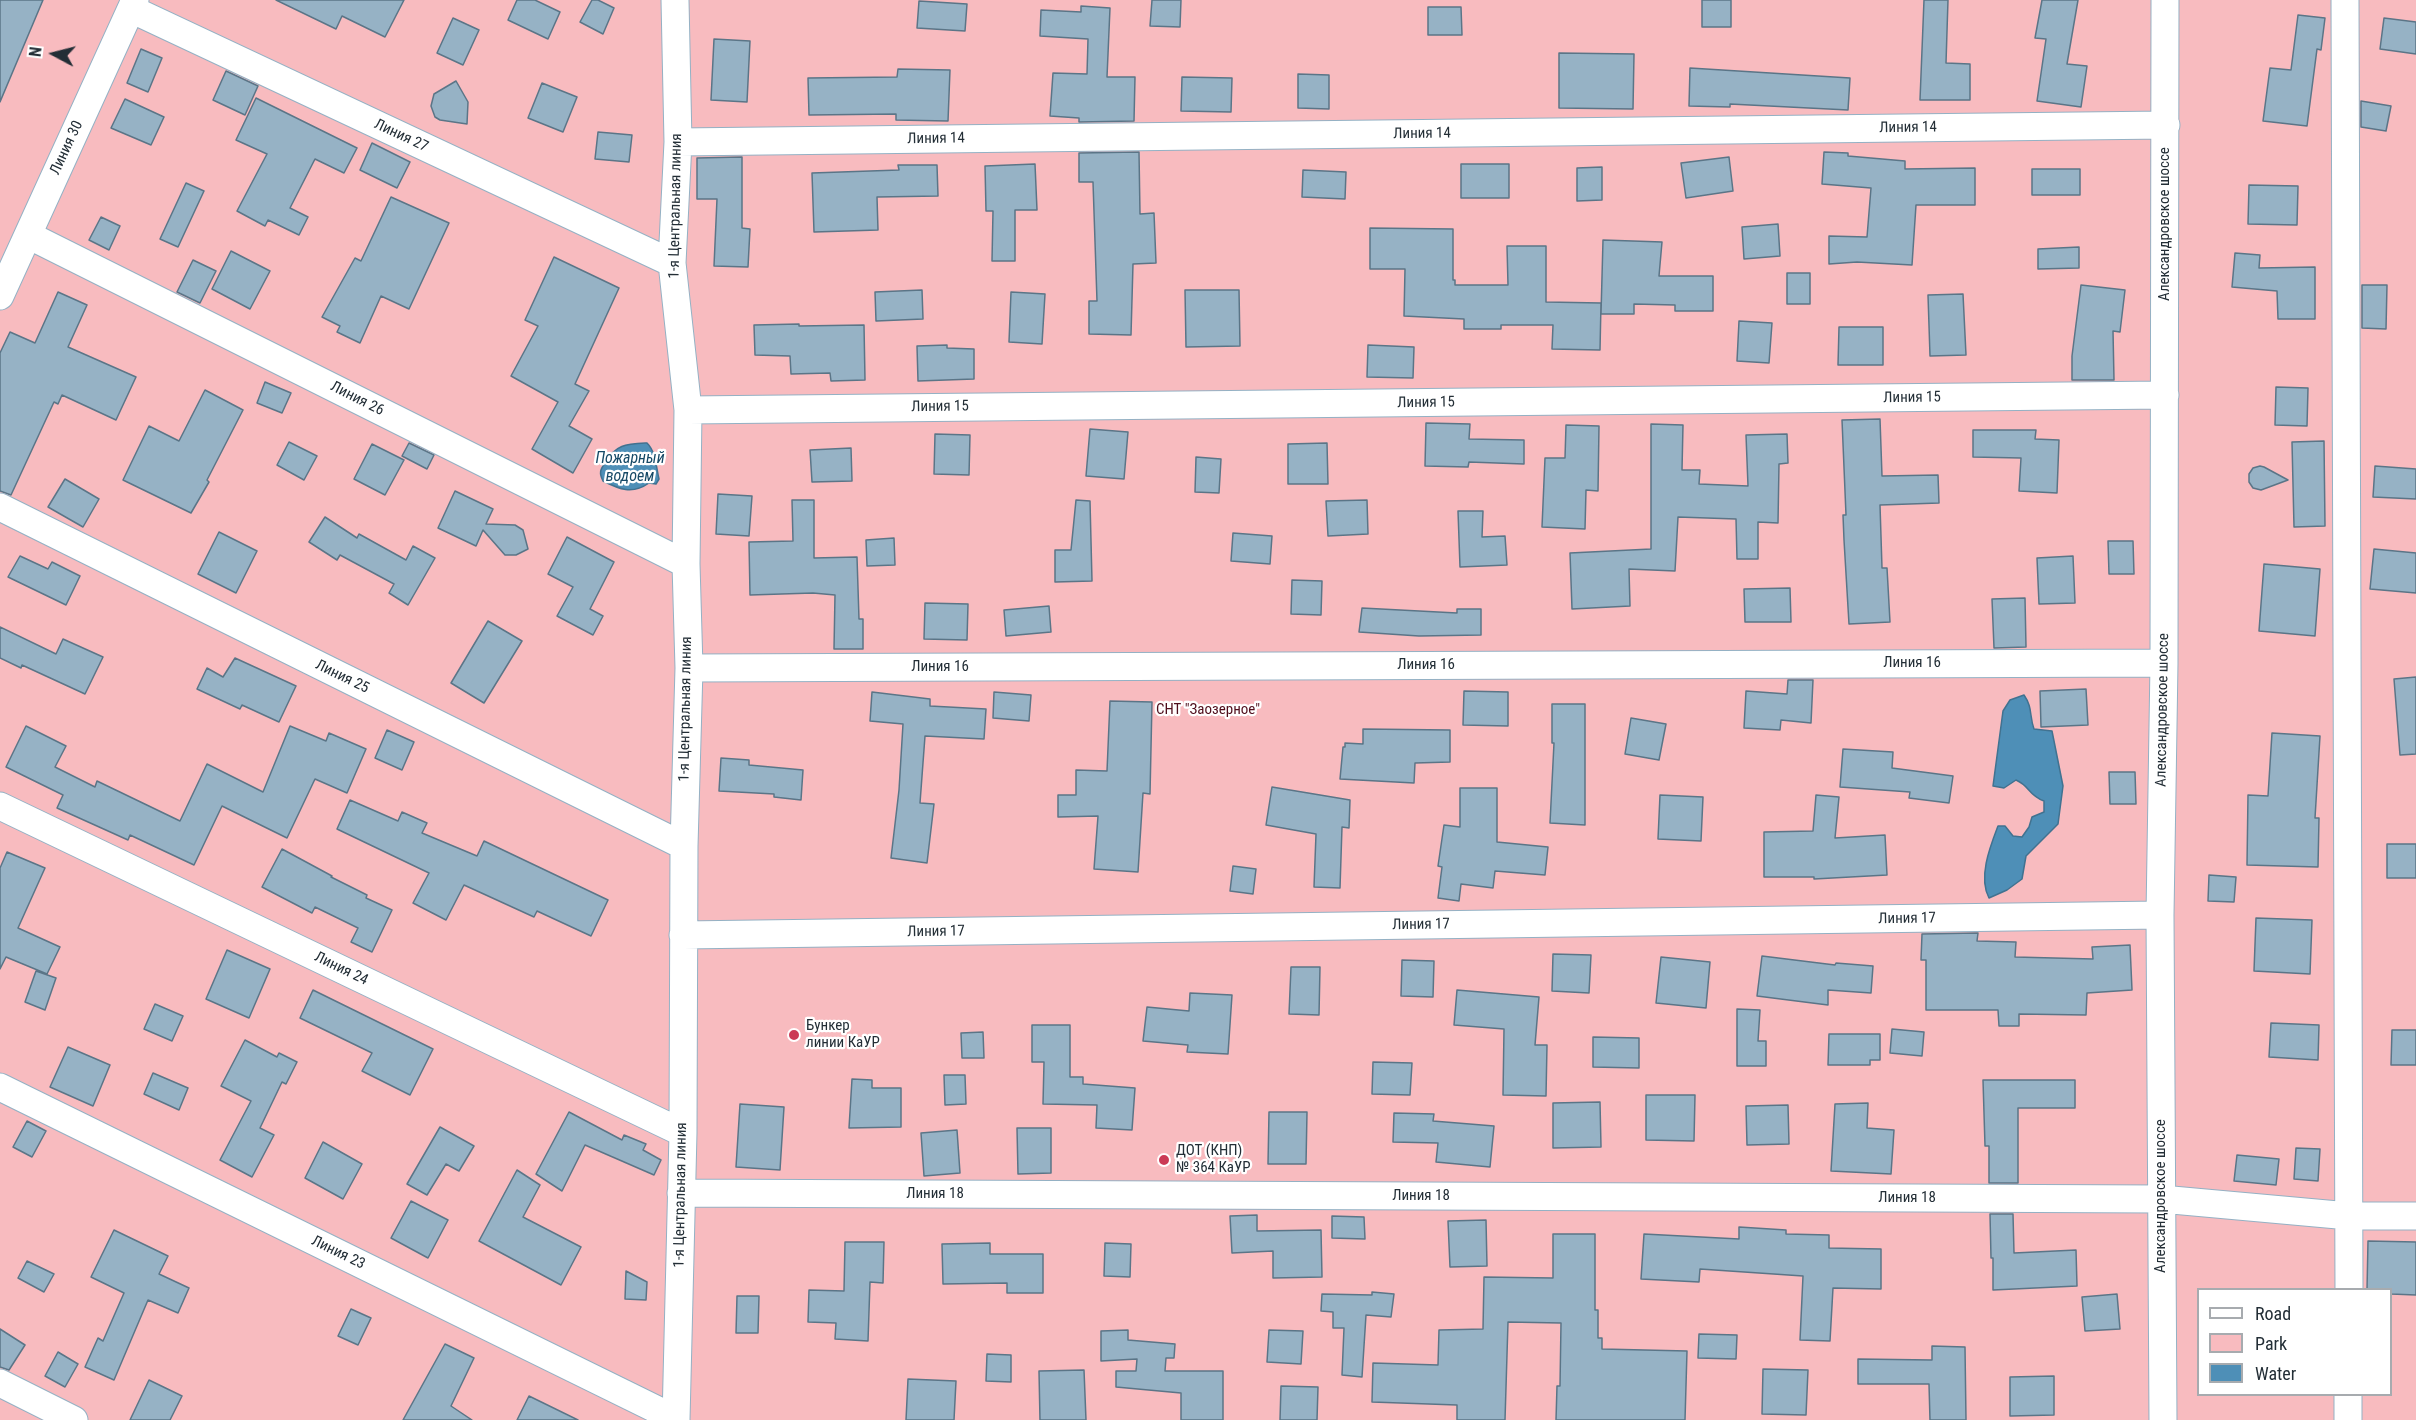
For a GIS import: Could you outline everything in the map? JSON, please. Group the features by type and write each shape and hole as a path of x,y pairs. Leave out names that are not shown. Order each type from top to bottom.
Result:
{"street":[{"name":"1-я Центральная линия","path":"675,0 678,142 672,263 688,410 686,564 689,668 684,846 682,1133 676,1419"},
{"name":"Александровское шоссе","path":"2163,1420 2160,915 2164,663 2165,0"},
{"path":"2345,0 2349,1288"},
{"name":"Линия 30","path":"0,296 133,5"},
{"name":"Линия 27","path":"133,5 672,263"},
{"name":"Линия 14","path":"678,142 2166,125"},
{"name":"Линия 26","path":"28,235 686,564"},
{"name":"Линия 15","path":"688,410 2165,395"},
{"name":"Линия 25","path":"0,507 684,846"},
{"name":"Линия 16","path":"689,668 2164,663"},
{"name":"Линия 24","path":"0,806 682,1133"},
{"name":"Линия 17","path":"683,935 2160,915"},
{"name":"Линия 23","path":"0,1087 676,1419"},
{"name":"Линия 18","path":"681,1194 2161,1199 2349,1216 2416,1216"},
{"path":"0,1383 74,1420"},
{"path":"2348,1396 2348,1420"}],"green space":[{"name":"СНТ \"Заозерное\"","path":"0,0 2416,0 2416,1420 0,1420"}],"water":[{"name":"Пожарный водоем","path":"647,443 655,460 659,479 656,484 649,483 637,489 626,490 603,481 601,470 613,452 622,446"},
{"path":"2024,695 2029,704 2034,729 2052,731 2063,786 2058,824 2026,856 2022,879 2007,890 1989,898 1985,872 1998,826 2005,826 2013,836 2022,837 2032,817 2044,812 2044,801 2016,780 2004,788 1993,786 2003,711 2010,700"}],"building":[{"path":"0,0 43,0 0,102"},
{"path":"276,0 404,0 385,37 342,16 336,29"},
{"path":"517,0 535,0 560,12 548,39 508,20"},
{"path":"592,0 598,0 614,8 603,34 580,22"},
{"path":"1152,0 1181,0 1180,27 1150,26"},
{"path":"1702,0 1731,0 1731,27 1702,27"},
{"path":"1924,0 1948,0 1946,63 1970,64 1970,100 1920,100"},
{"path":"2042,0 2078,0 2067,64 2087,66 2081,107 2037,101 2046,39 2035,38"},
{"path":"919,1 967,4 965,31 917,28"},
{"path":"1081,6 1110,8 1107,77 1135,77 1134,121 1079,122 1079,118 1050,116 1053,73 1087,74 1088,39 1040,36 1041,10 1081,12"},
{"path":"1428,7 1461,7 1462,35 1428,35"},
{"path":"2298,15 2325,18 2321,50 2317,49 2307,126 2263,121 2270,68 2291,70"},
{"path":"453,18 479,30 463,65 437,53"},
{"path":"2384,18 2416,22 2416,54 2380,49"},
{"path":"714,39 750,41 747,102 711,100"},
{"path":"141,49 162,58 148,92 127,83"},
{"path":"1559,53 1634,54 1633,109 1559,108"},
{"path":"1690,68 1850,78 1848,110 1730,104 1730,107 1689,106"},
{"path":"898,69 950,70 948,121 896,120 896,114 809,115 808,78 897,77"},
{"path":"226,71 258,86 245,115 213,100"},
{"path":"1298,74 1329,75 1329,109 1298,108"},
{"path":"1182,77 1232,78 1231,112 1181,111"},
{"path":"456,81 468,102 467,124 440,120 435,117 431,106 434,94"},
{"path":"542,83 577,97 563,132 528,118"},
{"path":"256,98 357,148 344,173 315,159 290,208 308,217 299,235 268,220 265,226 237,211 267,154 236,140"},
{"path":"125,99 164,117 151,145 111,128"},
{"path":"2361,101 2391,106 2386,131 2361,127"},
{"path":"598,132 632,135 629,162 595,159"},
{"path":"372,143 410,162 397,188 360,170"},
{"path":"1139,152 1140,214 1154,213 1156,263 1133,264 1131,335 1089,334 1089,301 1097,301 1093,182 1079,182 1079,153"},
{"path":"1824,152 1905,161 1905,169 1975,168 1975,205 1916,205 1912,265 1857,262 1829,264 1829,236 1867,237 1871,188 1822,184"},
{"path":"742,157 742,228 750,229 748,267 714,266 717,199 697,199 697,158"},
{"path":"1729,157 1733,191 1686,198 1681,163"},
{"path":"1035,164 1037,210 1015,210 1015,261 992,261 993,211 986,211 985,166"},
{"path":"1461,164 1509,164 1509,198 1461,198"},
{"path":"898,165 937,165 938,196 877,197 878,230 814,232 812,173 899,170"},
{"path":"1602,167 1602,200 1577,201 1577,168"},
{"path":"2032,169 2080,169 2080,195 2032,195"},
{"path":"1303,170 1346,172 1345,199 1302,197"},
{"path":"186,183 204,191 178,247 160,239"},
{"path":"2249,185 2298,186 2297,225 2248,224"},
{"path":"391,197 449,223 409,309 381,296 360,343 337,332 340,326 322,317 355,258 361,261"},
{"path":"101,217 120,226 109,250 89,240"},
{"path":"1778,224 1780,256 1744,259 1742,227"},
{"path":"1370,228 1453,229 1453,280 1455,280 1455,285 1508,285 1507,246 1546,246 1546,302 1601,303 1600,350 1552,349 1553,325 1501,325 1501,329 1464,329 1464,319 1404,316 1405,269 1370,269"},
{"path":"1603,240 1662,242 1659,276 1713,276 1713,311 1675,311 1675,305 1634,304 1634,314 1601,314"},
{"path":"2079,247 2079,268 2038,269 2038,249"},
{"path":"231,251 270,271 250,309 212,289"},
{"path":"2235,253 2260,255 2259,268 2315,267 2315,319 2278,319 2277,291 2232,287"},
{"path":"554,257 619,288 575,384 589,391 569,426 592,439 573,473 532,449 558,402 511,376 538,326 525,320"},
{"path":"193,260 216,271 200,303 177,292"},
{"path":"1787,273 1810,273 1810,304 1787,304"},
{"path":"2081,285 2125,290 2120,332 2113,331 2114,380 2072,380 2072,356"},
{"path":"2362,285 2387,285 2386,329 2362,328"},
{"path":"922,290 923,319 876,321 875,292"},
{"path":"1185,290 1239,290 1240,346 1186,347"},
{"path":"58,292 87,305 68,347 136,377 116,420 62,395 58,404 54,402 11,495 0,491 0,353 10,332 35,343"},
{"path":"1011,292 1045,294 1042,344 1009,342"},
{"path":"1963,294 1966,355 1930,356 1928,295"},
{"path":"1739,321 1772,323 1769,363 1737,361"},
{"path":"799,324 799,326 864,325 865,380 831,381 830,373 791,374 790,356 755,355 754,325"},
{"path":"1839,327 1883,327 1883,365 1838,365"},
{"path":"947,345 947,348 974,349 974,379 918,381 917,346"},
{"path":"1368,345 1414,347 1413,378 1367,377"},
{"path":"265,382 291,393 282,413 257,403"},
{"path":"2276,387 2308,388 2307,426 2275,425"},
{"path":"205,390 243,410 207,480 209,482 191,513 123,480 149,426 179,441"},
{"path":"1880,419 1882,476 1938,475 1939,503 1880,505 1882,568 1887,568 1890,622 1849,624 1843,515 1846,515 1842,420"},
{"path":"1426,423 1470,424 1469,439 1524,440 1524,464 1469,462 1468,467 1425,466"},
{"path":"1651,424 1683,425 1682,470 1700,470 1699,484 1748,486 1746,435 1787,434 1788,463 1779,464 1778,523 1758,522 1758,559 1737,559 1736,519 1678,517 1675,571 1629,569 1630,606 1572,609 1570,553 1651,549"},
{"path":"1566,425 1599,426 1598,491 1586,490 1585,529 1542,527 1545,458 1565,458"},
{"path":"1090,429 1128,432 1124,479 1086,476"},
{"path":"1973,430 2036,430 2035,439 2059,440 2057,493 2019,491 2021,458 1973,457"},
{"path":"935,434 970,435 969,475 934,474"},
{"path":"2324,441 2325,526 2294,527 2292,442"},
{"path":"289,442 317,456 304,480 277,465"},
{"path":"409,443 434,455 427,469 402,456"},
{"path":"1327,443 1328,484 1288,484 1288,444"},
{"path":"372,444 404,460 385,495 354,479"},
{"path":"851,448 852,481 812,482 810,450"},
{"path":"1196,457 1221,459 1219,493 1195,492"},
{"path":"2260,466 2288,480 2261,490 2253,488 2249,482 2249,474 2253,468"},
{"path":"2375,466 2416,469 2416,499 2373,497"},
{"path":"65,479 99,499 83,527 48,507"},
{"path":"455,491 493,509 486,524 515,525 523,530 528,549 516,555 505,555 483,530 476,546 438,528"},
{"path":"718,494 752,496 749,536 716,534"},
{"path":"792,500 814,500 814,558 857,557 859,619 863,619 863,649 834,649 835,595 813,593 750,595 749,542 793,541"},
{"path":"1076,500 1090,501 1092,581 1055,582 1055,550 1071,550"},
{"path":"1367,500 1368,534 1328,536 1326,501"},
{"path":"1458,511 1483,511 1482,537 1505,536 1507,565 1460,567"},
{"path":"325,517 357,538 359,534 406,560 413,546 435,558 408,605 389,593 394,584 340,555 337,560 309,542"},
{"path":"219,532 257,551 236,593 198,574"},
{"path":"1233,533 1272,536 1270,564 1231,561"},
{"path":"567,537 614,562 590,609 603,616 593,635 557,616 573,587 548,574"},
{"path":"894,538 895,565 867,566 866,540"},
{"path":"2108,541 2133,541 2134,574 2109,574"},
{"path":"2374,549 2416,553 2416,593 2370,589"},
{"path":"20,556 48,569 52,562 80,576 66,605 8,577"},
{"path":"2073,556 2075,603 2039,604 2037,558"},
{"path":"2264,564 2320,569 2315,636 2259,631"},
{"path":"1292,580 1322,581 1321,615 1291,614"},
{"path":"1790,588 1791,622 1745,622 1744,589"},
{"path":"2025,598 2026,647 1994,648 1992,599"},
{"path":"925,603 968,604 967,640 924,639"},
{"path":"1049,606 1051,632 1006,636 1004,610"},
{"path":"1362,608 1457,613 1457,609 1481,609 1481,635 1419,636 1359,632"},
{"path":"488,621 522,641 484,703 451,683"},
{"path":"0,627 56,654 63,639 103,657 85,694 22,665 21,668 0,658"},
{"path":"235,658 296,686 279,722 242,705 240,709 197,689 207,668 223,677"},
{"path":"2416,677 2416,754 2400,755 2394,679"},
{"path":"1788,680 1813,680 1811,723 1781,720 1780,730 1744,728 1746,691 1787,694"},
{"path":"2086,689 2088,725 2041,727 2040,691"},
{"path":"1464,691 1508,692 1508,726 1463,725"},
{"path":"872,692 930,699 930,706 986,709 984,739 925,736 920,803 934,804 927,863 891,858 899,790 903,724 870,721"},
{"path":"994,692 1031,695 1029,721 993,718"},
{"path":"1110,701 1152,702 1150,794 1143,793 1138,872 1094,869 1098,816 1058,817 1058,795 1076,795 1076,770 1107,771"},
{"path":"1552,704 1585,704 1585,825 1550,823 1554,743 1552,743"},
{"path":"1631,718 1666,724 1659,760 1625,754"},
{"path":"26,726 66,746 55,767 95,787 97,781 180,821 207,764 263,792 290,726 326,741 329,733 366,749 347,793 315,779 287,838 222,806 194,865 130,835 128,840 57,808 63,795 6,767"},
{"path":"1363,729 1450,730 1450,762 1415,763 1414,783 1340,779 1343,747 1345,743 1363,744"},
{"path":"387,730 414,742 402,770 375,758"},
{"path":"2272,733 2320,736 2315,818 2319,818 2318,867 2247,865 2248,795 2268,796"},
{"path":"1843,749 1893,752 1892,768 1953,776 1949,803 1909,798 1910,792 1840,787"},
{"path":"721,758 749,760 749,765 803,770 801,800 774,797 774,794 719,791"},
{"path":"2109,772 2135,772 2136,804 2110,804"},
{"path":"1272,787 1350,800 1349,828 1342,827 1340,888 1314,887 1316,834 1266,825"},
{"path":"1460,788 1497,788 1497,842 1548,847 1545,875 1495,871 1493,888 1461,884 1459,901 1438,898 1442,867 1438,866 1444,825 1460,827"},
{"path":"1660,795 1703,797 1701,841 1658,839"},
{"path":"1816,795 1839,797 1835,838 1885,835 1887,875 1814,879 1814,877 1764,877 1764,832 1813,831"},
{"path":"350,800 398,821 402,812 427,823 422,833 477,856 484,841 608,900 591,936 537,911 534,917 464,885 446,920 413,903 429,873 337,829"},
{"path":"2387,844 2416,844 2416,878 2387,878"},
{"path":"282,849 367,895 366,898 392,910 372,952 351,942 358,928 315,907 312,913 262,887"},
{"path":"7,852 45,868 18,928 60,947 47,974 6,957 0,969 0,868"},
{"path":"1233,866 1256,869 1253,894 1230,891"},
{"path":"2209,875 2236,877 2234,902 2208,901"},
{"path":"2256,918 2312,920 2310,974 2254,971"},
{"path":"1978,933 1977,941 2016,942 2015,957 2093,959 2092,947 2130,945 2132,990 2087,993 2086,1015 2019,1014 2019,1026 1999,1026 1998,1010 1926,1010 1926,960 1921,960 1922,934"},
{"path":"227,950 270,969 249,1018 206,999"},
{"path":"1553,954 1591,955 1589,993 1552,991"},
{"path":"1762,956 1835,965 1836,963 1873,966 1871,993 1828,990 1828,1005 1757,996"},
{"path":"1661,957 1710,962 1706,1008 1656,1003"},
{"path":"1402,960 1434,961 1433,997 1401,996"},
{"path":"1291,967 1320,967 1319,1015 1289,1014"},
{"path":"36,971 56,978 45,1010 25,1002"},
{"path":"313,990 433,1049 410,1095 362,1071 372,1053 300,1018"},
{"path":"1457,990 1539,997 1535,1045 1547,1045 1546,1096 1503,1095 1504,1029 1454,1025"},
{"path":"1190,993 1232,995 1228,1054 1187,1052 1188,1045 1143,1041 1147,1007 1189,1011"},
{"path":"155,1004 183,1016 172,1041 144,1029"},
{"path":"1737,1009 1760,1010 1758,1041 1766,1041 1766,1066 1737,1066"},
{"path":"2271,1023 2319,1025 2318,1060 2269,1057"},
{"path":"1032,1025 1070,1025 1070,1077 1083,1077 1083,1084 1135,1088 1132,1130 1096,1128 1097,1105 1043,1104 1044,1062 1032,1062"},
{"path":"1892,1029 1924,1032 1922,1056 1890,1053"},
{"path":"2392,1030 2416,1030 2416,1065 2391,1065"},
{"path":"983,1032 984,1058 962,1058 961,1033"},
{"path":"1829,1034 1880,1034 1880,1060 1870,1060 1870,1065 1828,1065"},
{"path":"1593,1037 1639,1038 1639,1068 1593,1067"},
{"path":"245,1040 277,1057 279,1053 297,1062 286,1084 282,1082 260,1128 274,1135 252,1177 220,1160 251,1101 221,1086"},
{"path":"68,1047 110,1065 93,1106 50,1087"},
{"path":"1373,1062 1412,1063 1410,1095 1372,1094"},
{"path":"153,1073 188,1088 179,1110 144,1094"},
{"path":"944,1075 965,1075 966,1104 945,1105"},
{"path":"852,1079 872,1080 872,1088 901,1088 901,1127 849,1128"},
{"path":"1983,1080 2075,1080 2075,1108 2018,1108 2018,1183 1989,1183 1989,1146 1985,1146"},
{"path":"1646,1095 1695,1095 1694,1141 1646,1140"},
{"path":"1600,1102 1601,1147 1553,1148 1553,1103"},
{"path":"1868,1103 1867,1128 1894,1130 1891,1174 1831,1171 1835,1104"},
{"path":"740,1104 784,1107 780,1170 736,1167"},
{"path":"1788,1105 1789,1144 1747,1145 1746,1106"},
{"path":"569,1112 622,1140 624,1135 646,1144 643,1150 661,1160 654,1175 585,1145 562,1191 536,1174"},
{"path":"1269,1112 1307,1112 1306,1164 1268,1164"},
{"path":"1394,1113 1434,1114 1433,1121 1494,1126 1490,1167 1436,1162 1438,1143 1393,1142"},
{"path":"27,1121 46,1131 32,1157 13,1147"},
{"path":"440,1127 474,1146 459,1171 446,1164 427,1195 407,1184"},
{"path":"1017,1128 1051,1128 1051,1173 1018,1174"},
{"path":"957,1130 960,1173 924,1176 921,1133"},
{"path":"323,1142 362,1164 343,1199 305,1178"},
{"path":"2296,1148 2320,1149 2318,1181 2294,1179"},
{"path":"2237,1155 2279,1159 2276,1185 2234,1181"},
{"path":"517,1170 540,1185 523,1217 581,1247 561,1285 479,1241"},
{"path":"411,1201 448,1220 428,1258 391,1238"},
{"path":"1990,1214 2013,1214 2014,1253 2076,1250 2077,1286 1993,1290"},
{"path":"1257,1215 1257,1231 1321,1230 1322,1277 1273,1278 1273,1251 1232,1253 1230,1216"},
{"path":"1332,1216 1364,1217 1365,1239 1332,1238"},
{"path":"1486,1220 1487,1266 1450,1267 1448,1221"},
{"path":"1739,1227 1786,1230 1786,1234 1829,1235 1829,1248 1881,1249 1881,1289 1833,1288 1830,1341 1800,1340 1803,1276 1700,1269 1699,1282 1641,1279 1644,1234 1739,1239"},
{"path":"114,1230 168,1256 159,1274 189,1288 178,1313 148,1300 114,1380 85,1367 98,1338 103,1341 124,1293 91,1277"},
{"path":"1553,1234 1595,1234 1595,1310 1598,1310 1598,1338 1602,1338 1602,1349 1687,1351 1685,1420 1556,1420 1557,1386 1560,1386 1561,1323 1508,1322 1505,1420 1457,1420 1457,1405 1372,1402 1373,1363 1438,1365 1439,1330 1483,1329 1484,1277 1553,1278"},
{"path":"2368,1241 2416,1242 2416,1295 2392,1294 2392,1288 2367,1288"},
{"path":"845,1242 884,1242 883,1283 870,1282 868,1341 835,1339 836,1323 808,1322 809,1290 844,1291"},
{"path":"990,1243 990,1254 1043,1254 1043,1293 1007,1293 1007,1283 943,1284 942,1244"},
{"path":"1105,1243 1131,1244 1130,1277 1104,1276"},
{"path":"27,1261 54,1274 44,1292 18,1278"},
{"path":"626,1271 647,1282 646,1300 625,1299"},
{"path":"1372,1292 1394,1294 1391,1317 1366,1315 1362,1377 1342,1375 1344,1328 1333,1328 1333,1312 1321,1311 1322,1294 1372,1295"},
{"path":"2117,1294 2120,1329 2085,1331 2082,1297"},
{"path":"737,1296 759,1296 758,1333 736,1333"},
{"path":"351,1309 371,1318 358,1345 338,1336"},
{"path":"0,1329 25,1345 9,1370 0,1367"},
{"path":"1128,1330 1128,1340 1175,1344 1174,1358 1166,1358 1165,1371 1223,1371 1223,1420 1181,1420 1181,1393 1116,1387 1116,1371 1136,1371 1137,1359 1101,1361 1101,1331"},
{"path":"1269,1330 1303,1331 1301,1364 1267,1362"},
{"path":"1699,1334 1737,1335 1736,1359 1698,1358"},
{"path":"445,1344 474,1358 451,1406 472,1420 403,1420"},
{"path":"1932,1346 1965,1347 1966,1420 1930,1420 1929,1384 1858,1384 1858,1359 1932,1360"},
{"path":"58,1352 78,1364 65,1387 45,1376"},
{"path":"987,1354 1011,1355 1011,1382 986,1381"},
{"path":"1763,1369 1808,1370 1806,1415 1762,1414"},
{"path":"1084,1370 1086,1420 1040,1420 1039,1371"},
{"path":"2054,1376 2054,1415 2010,1416 2010,1377"},
{"path":"908,1379 956,1381 954,1420 906,1420"},
{"path":"149,1380 182,1396 170,1420 130,1420"},
{"path":"1281,1386 1318,1387 1317,1420 1280,1420"},
{"path":"529,1396 578,1420 517,1420"}],"place":[{"name":"Бункер линии КаУР","path":"794,1035"},
{"name":"ДОТ (КНП) № 364 КаУР","path":"1164,1160"}]}
